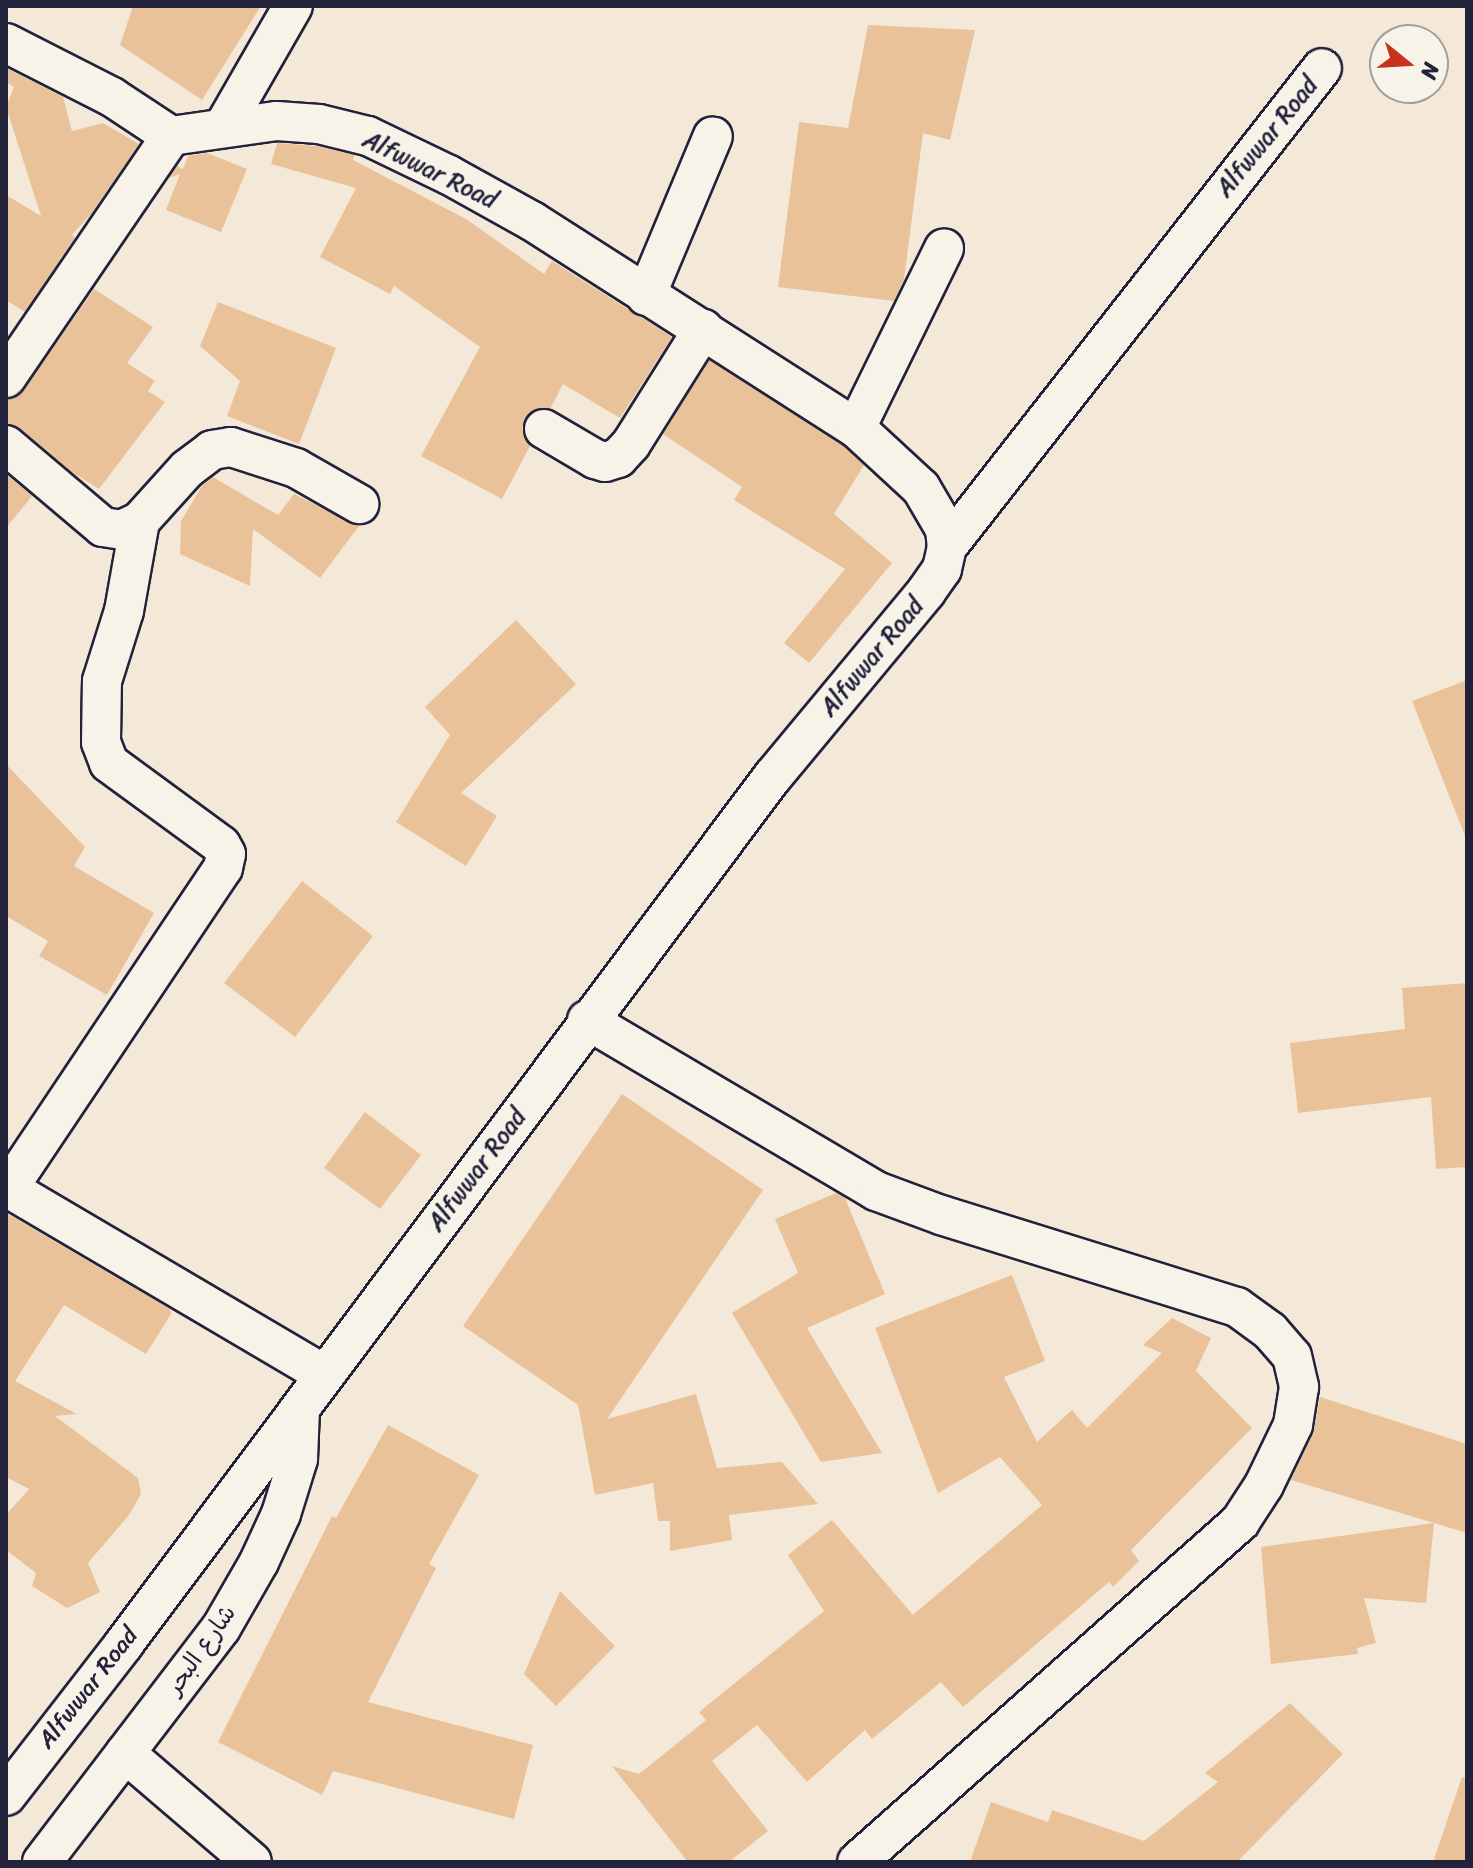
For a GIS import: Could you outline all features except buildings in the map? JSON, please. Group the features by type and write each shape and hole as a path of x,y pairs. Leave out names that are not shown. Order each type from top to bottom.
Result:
{"street":[{"path":"224,126 293,6"},
{"path":"6,43 112,97 171,136 6,378"},
{"name":"Alfwwar Road","path":"947,547 1322,68"},
{"name":"Alfwwar Road","path":"13,1772 300,1410 323,1374 587,1020 773,776 926,592 942,569 947,547 945,529 921,488 856,428 532,221 368,136 319,124 291,122 224,126 171,136"},
{"path":"646,296 713,136"},
{"path":"856,428 944,248"},
{"path":"544,429 595,459 605,462 618,458 631,444 703,329"},
{"path":"6,445 103,527 121,530 140,521 187,469 212,450 231,447 296,468 359,504"},
{"path":"140,521 124,611 102,681 101,742 109,763 221,845 226,854 223,868 7,1188 323,1374"},
{"path":"587,1020 876,1191 941,1215 1237,1307 1270,1331 1292,1356 1299,1387 1293,1425 1264,1485 1240,1522 857,1862"},
{"name":"شارع البحر","path":"42,1862 221,1628 259,1562 281,1514 298,1459 300,1410"},
{"path":"125,1753 252,1862"}]}
